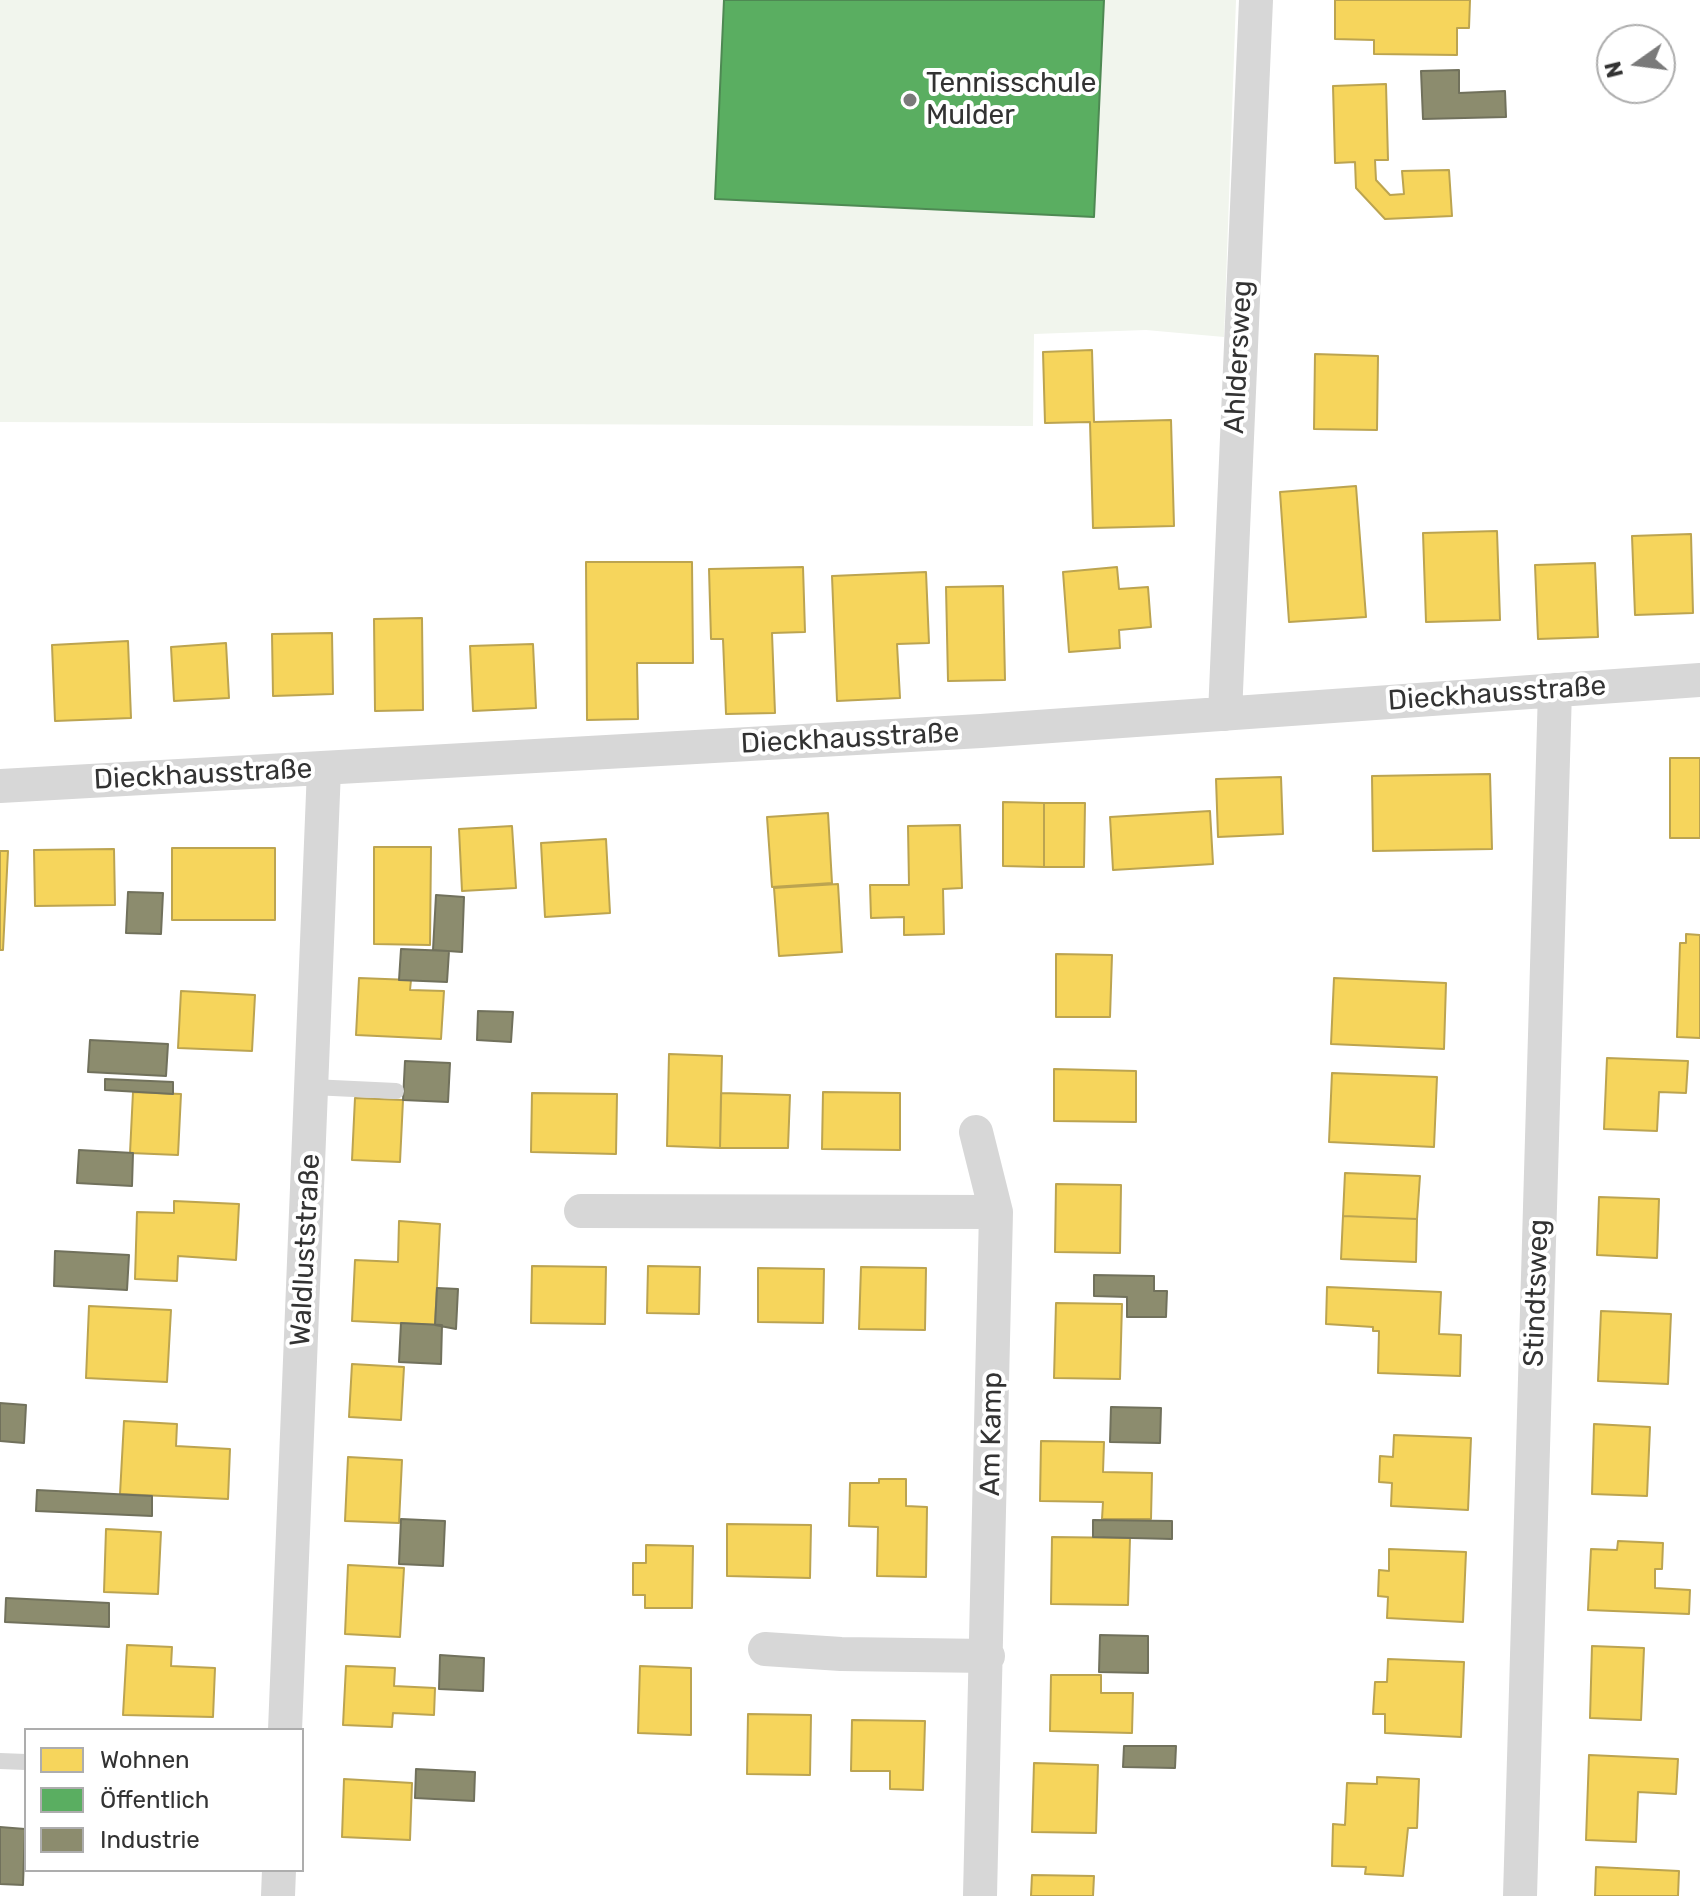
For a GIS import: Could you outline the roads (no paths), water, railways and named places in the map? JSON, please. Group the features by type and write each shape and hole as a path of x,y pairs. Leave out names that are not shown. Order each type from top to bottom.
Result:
{"street":[{"name":"Ahldersweg","path":"1225,714 1256,0"},
{"name":"Dieckhausstraße","path":"0,786 1225,714 1700,680"},
{"name":"Stindtsweg","path":"1520,1896 1555,690"},
{"name":"Waldluststraße","path":"285,1728 324,769"},
{"name":"Am Kamp","path":"976,1132 996,1212 980,1896"},
{"path":"581,1211 996,1212"},
{"path":"765,1649 841,1654 988,1656"},
{"path":"278,1896 279,1872"}],"lane":[{"path":"312,1087 396,1091"},
{"path":"0,1761 24,1762"}],"place":[{"name":"Tennisschule Mulder","path":"910,100"}]}
